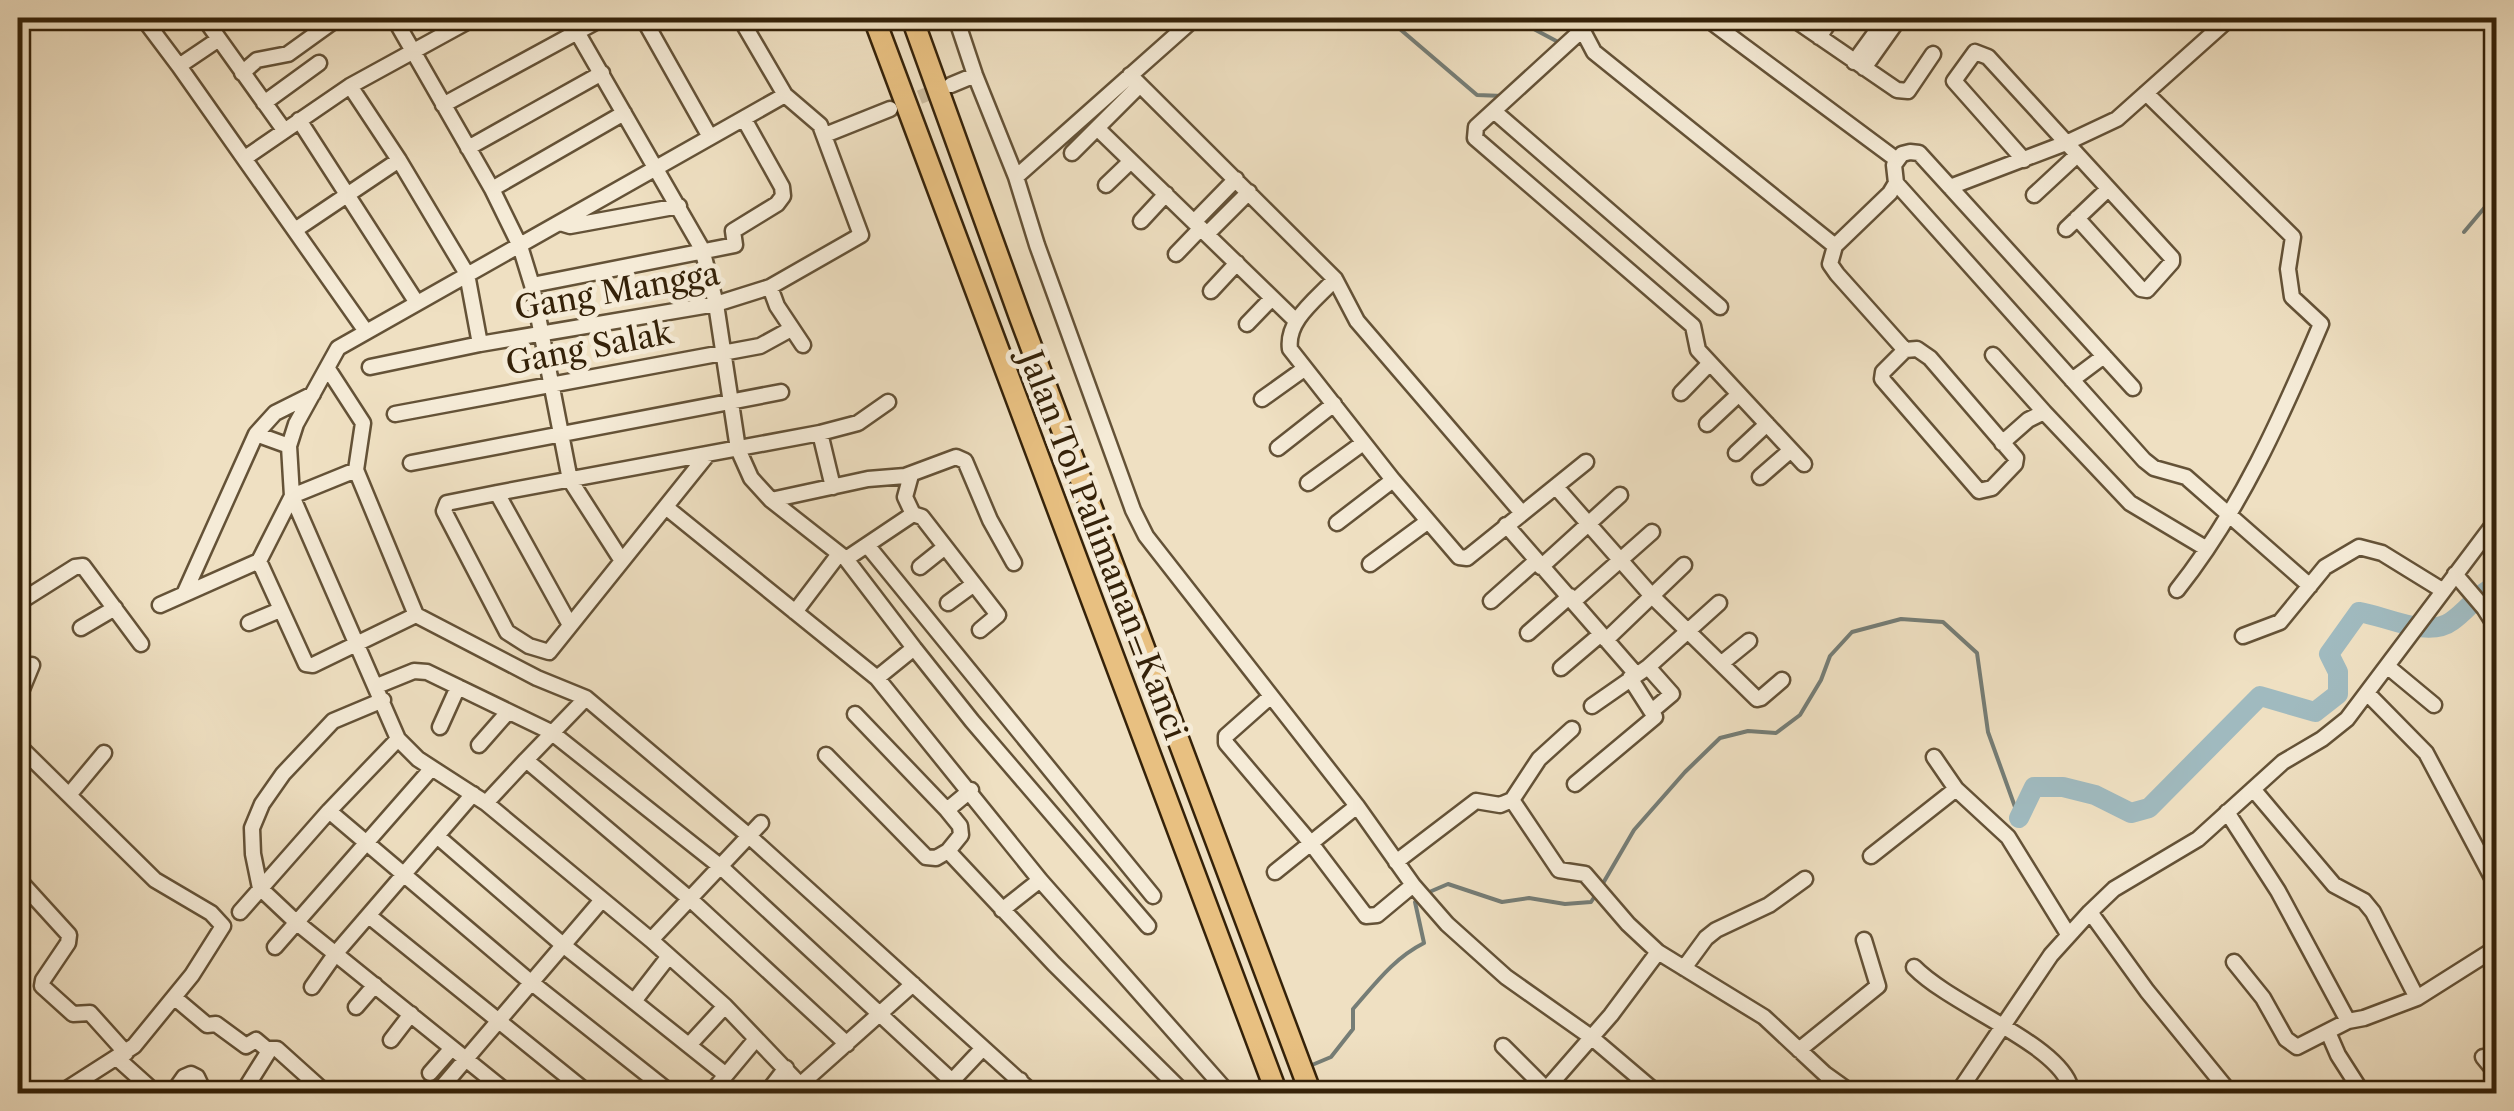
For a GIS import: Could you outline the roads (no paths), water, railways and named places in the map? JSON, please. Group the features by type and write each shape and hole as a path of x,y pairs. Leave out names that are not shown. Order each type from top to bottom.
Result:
{"highway":[{"name":"Jalan Tol Palimanan–Kanci","path":"874,18 1277,1094"},
{"name":"Jalan Tol Palimanan–Kanci","path":"912,18 1310,1094"}],"street":[{"path":"144,18 365,330"},
{"path":"204,18 284,130"},
{"path":"242,73 257,60 288,54 338,18"},
{"path":"394,18 492,189 520,246 532,285 570,480 622,561"},
{"path":"245,158 350,86 474,18"},
{"path":"443,105 573,24 603,18"},
{"path":"643,18 710,136"},
{"path":"740,18 785,94 814,119 824,134 890,109"},
{"path":"956,18 1133,510 1146,536 1358,806 1414,887 1496,968 1591,1037 1658,1094"},
{"path":"1072,153 1196,18"},
{"path":"1792,18 1897,90 1908,91 1933,54"},
{"path":"1819,37 1832,18"},
{"path":"1859,65 1892,18"},
{"path":"1950,187 2117,119 2230,18"},
{"path":"1804,464 1698,350 1693,326 1475,138 1476,127 1580,21 1594,52 1835,246"},
{"path":"573,24 703,252 716,304 738,449 751,478 771,500 843,557 972,721 1148,926"},
{"path":"1714,24 1897,160"},
{"path":"180,66 218,39"},
{"path":"2024,160 1954,81 1975,52 1988,57 2172,258 2147,290 2141,290 2072,223 2108,189"},
{"path":"264,103 319,63"},
{"path":"468,148 602,74"},
{"path":"951,85 975,76"},
{"path":"1016,177 1135,80"},
{"path":"1135,80 1335,280 1357,320 1522,513"},
{"path":"350,86 467,274 480,344"},
{"path":"785,94 340,344 289,446 292,496 398,739 410,753 479,798 651,940 725,1006 806,1089 847,1044 914,984"},
{"path":"2146,94 2293,236 2288,269 2292,297 2321,324 2271,437 2208,549 2177,590"},
{"path":"1494,112 1720,307"},
{"path":"492,189 624,113"},
{"path":"532,285 735,245 733,231 777,204 783,196 782,187 744,119"},
{"path":"299,120 417,302"},
{"path":"1097,128 1296,321"},
{"name":"Gang Mangga","path":"370,367 716,304 770,287 861,235 824,134"},
{"path":"1905,350 1833,268 1831,259 1835,246 1890,194 1896,183 1894,165 1910,152 1919,153 2132,388"},
{"path":"2034,196 2076,156"},
{"path":"295,230 399,160"},
{"path":"1106,186 1132,161"},
{"path":"1176,254 1201,228 1236,179"},
{"path":"1896,183 2144,460 2154,468 2186,478 2317,576"},
{"path":"1201,228 1249,192"},
{"path":"1141,221 1166,194"},
{"path":"560,223 570,226 679,206"},
{"path":"1211,290 1237,264"},
{"path":"1335,280 1296,321 1288,343 1363,443 1462,559 1586,462"},
{"path":"770,287 803,345"},
{"path":"1247,324 1272,298"},
{"name":"Gang Salak","path":"394,414 768,343 791,329"},
{"path":"1905,350 1917,350 1930,358 2016,458 1992,488 1979,491 1882,378 1883,372 1905,350"},
{"path":"1993,355 2130,502 2208,549"},
{"path":"2072,380 2104,356"},
{"path":"1681,394 1710,363"},
{"path":"328,369 364,423 356,470 416,615 537,678 586,698 750,836 1034,1094"},
{"path":"1262,399 1304,369"},
{"path":"410,463 781,392"},
{"path":"184,592 256,434 274,413 313,394"},
{"path":"1708,424 1739,394"},
{"path":"708,454 549,652 512,636 504,626 444,511 447,503 497,492 570,480 708,454 738,449 858,423 888,402"},
{"path":"1278,448 1334,404"},
{"path":"2002,443 2028,420 2044,412"},
{"path":"1736,452 1767,424"},
{"path":"820,432 833,487"},
{"path":"256,434 289,446"},
{"path":"1308,483 1363,443"},
{"path":"1760,477 1791,450"},
{"path":"771,500 911,475 956,457 965,461 990,520 1014,562"},
{"path":"160,605 259,561 292,496 356,470"},
{"path":"911,475 905,496 913,514 922,517 998,615 980,630"},
{"path":"1337,523 1393,480"},
{"path":"1556,487 1652,596 1757,698 1782,680"},
{"path":"497,492 570,626"},
{"path":"1491,602 1620,496"},
{"path":"667,508 878,678 1040,880 1222,1086 1220,1094"},
{"path":"795,612 843,557 913,514"},
{"path":"1957,1094 2068,934 2114,889 2180,852 2283,762 2338,727 2496,521"},
{"path":"1370,564 1428,522"},
{"path":"1506,525 1638,673 1672,694 1652,710"},
{"path":"1528,633 1652,532"},
{"path":"867,545 1153,896"},
{"path":"2243,636 2280,622 2317,576 2340,556 2366,546 2442,590"},
{"path":"920,567 946,547"},
{"path":"259,561 306,664 313,665 416,615"},
{"path":"1561,668 1604,637 1684,565"},
{"path":"19,599 84,566 141,644"},
{"path":"2455,574 2483,602 2496,628"},
{"path":"948,604 974,584"},
{"path":"1592,706 1638,673 1719,602"},
{"path":"81,628 114,608"},
{"path":"250,624 280,610"},
{"path":"1722,664 1749,640"},
{"path":"878,678 914,648"},
{"path":"18,699 32,665"},
{"path":"2387,666 2434,706"},
{"path":"508,1094 296,922 260,888 252,826 283,774 332,721 414,671 426,672 551,732 721,867 881,1014 949,1087 966,1094"},
{"path":"1575,784 1653,720 1638,673"},
{"path":"440,726 458,688"},
{"path":"2367,693 2426,754 2496,885"},
{"path":"1271,696 1224,740 1366,916 1378,915 1414,887"},
{"path":"312,987 336,953 438,836 526,760 586,698"},
{"path":"972,721 994,704"},
{"path":"479,745 508,712"},
{"path":"826,755 926,857 936,858 948,851 962,830 855,714"},
{"path":"1396,862 1476,801 1508,804 1540,759 1572,729"},
{"path":"240,912 329,810 398,739"},
{"path":"18,745 155,880 221,922 221,931 208,953 149,1031 122,1056 59,1094"},
{"path":"68,795 104,753"},
{"path":"1934,757 1956,789 2008,836 2068,934"},
{"path":"526,760 690,900 847,1044"},
{"path":"274,947 432,768"},
{"path":"1871,856 1956,789"},
{"path":"2253,789 2334,885 2364,901 2373,912 2417,998"},
{"path":"947,810 970,790"},
{"path":"1512,800 1560,870 1585,874 1658,952 1764,1016 1853,1094"},
{"path":"1275,872 1358,806"},
{"path":"329,810 531,982 672,1094"},
{"path":"2227,812 2278,891 2348,1021"},
{"path":"651,940 761,823"},
{"path":"438,836 563,946 726,1075"},
{"path":"948,851 1185,1094"},
{"path":"1105,873 1122,858"},
{"path":"18,879 68,935 68,943 42,986 74,1014 90,1014 152,1094"},
{"path":"1684,968 1716,930 1769,905 1805,879"},
{"path":"1002,910 1040,880"},
{"path":"436,1094 601,902"},
{"path":"2090,912 2147,991 2231,1094"},
{"path":"369,916 589,1094"},
{"path":"1799,1050 1878,986 1864,940"},
{"path":"1503,1046 1544,1091 1658,952"},
{"path":"2234,962 2263,998 2292,1046 2302,1045 2348,1021 2417,998 2490,952 2496,970"},
{"path":"635,1000 668,956"},
{"path":"1914,967 1937,988 2055,1062 2069,1083"},
{"path":"356,1006 375,985"},
{"path":"175,998 207,1025 218,1026 246,1046 254,1040 267,1049 278,1049 327,1094"},
{"path":"690,1044 725,1006"},
{"path":"391,1040 411,1014"},
{"path":"2328,1032 2363,1094"},
{"path":"710,1094 756,1039"},
{"path":"430,1073 452,1048"},
{"path":"949,1087 983,1048"},
{"path":"242,1094 268,1054 267,1049"},
{"path":"2483,1057 2496,1073"},
{"path":"766,1094 786,1068"},
{"path":"172,1094 184,1076 191,1074 197,1076 205,1094"},
{"path":"1007,1094 1020,1080"},
{"path":"873,1094 885,1094"}],"waterway":[{"path":"1387,18 1477,95 1503,96"},
{"path":"1513,18 1560,43"},
{"path":"2464,232 2496,194"},
{"path":"2019,818 2034,787 2063,787 2095,795 2131,813 2149,808 2260,696 2315,712 2338,694 2338,672 2329,654 2359,612 2407,625 2442,626 2496,586"},
{"path":"1602,885 1634,830 1720,738 1748,731 1776,733 1800,715 1830,656 1852,632 1901,619 1943,622 1977,653 1988,732 2019,818"},
{"path":"1427,893 1448,884 1502,902 1529,898 1565,904 1591,902 1597,893"},
{"path":"1312,1065 1331,1057 1353,1029 1353,1009 1377,981 1403,956 1424,943 1415,902 1419,899"}],"tunnel":[{"path":"900,105 945,87"}]}
